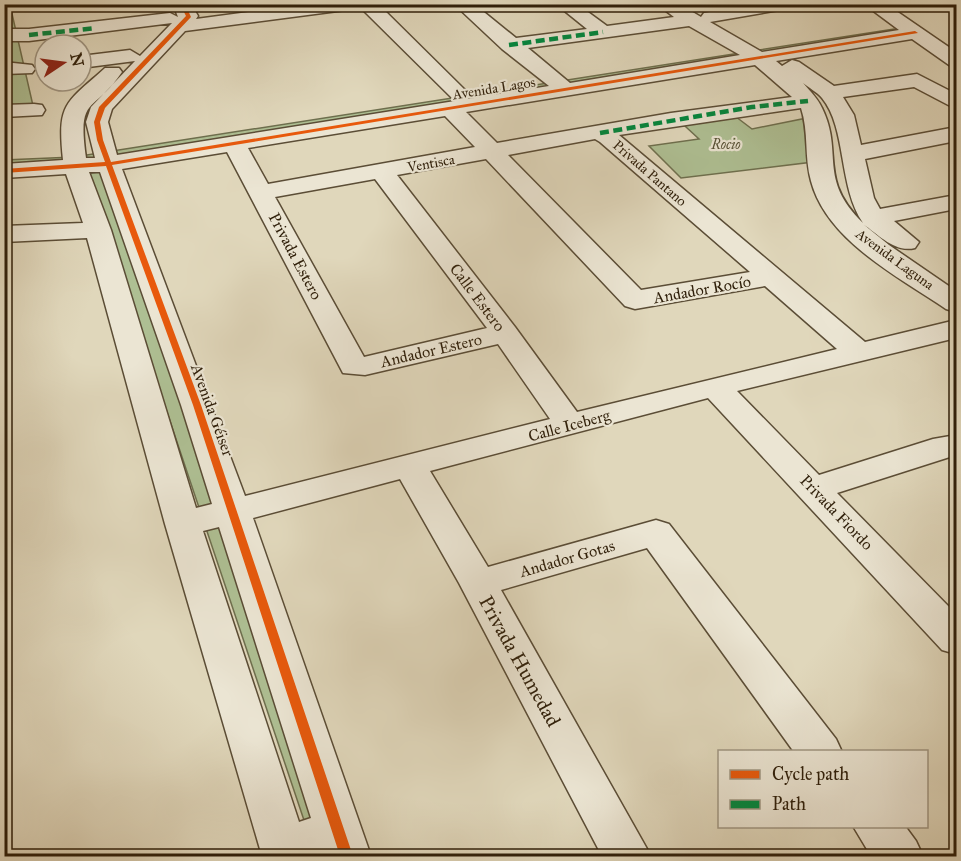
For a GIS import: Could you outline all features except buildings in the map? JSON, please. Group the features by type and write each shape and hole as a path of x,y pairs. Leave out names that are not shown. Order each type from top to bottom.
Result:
{"street":[{"path":"4,34 28,35 356,4"},
{"path":"367,4 455,102 492,153"},
{"path":"463,4 509,45 560,85"},
{"path":"565,4 603,32"},
{"name":"Avenida Laguna","path":"666,4 710,17 759,64"},
{"path":"873,4 906,21 957,42"},
{"path":"710,17 783,5"},
{"path":"509,45 603,32 689,12"},
{"name":"Avenida Laguna","path":"689,12 759,64 817,103 843,115 862,198 872,218 941,266"},
{"name":"Avenida Géiser","path":"98,80 172,20"},
{"name":"Avenida Géiser","path":"98,80 172,20"},
{"path":"906,21 957,61"},
{"name":"Avenida Lagos","path":"90,160 560,85 759,64 906,21"},
{"path":"720,85 759,64"},
{"name":"Avenida Géiser","path":"98,80 102,107 96,122 90,160 98,230 183,524 285,852"},
{"name":"Privada Pantano","path":"600,134 752,107 817,103 916,80 957,103"},
{"name":"Avenida Laguna","path":"817,103 822,180 828,199 844,222 957,303"},
{"path":"4,111 34,110"},
{"name":"Avenida Lagos","path":"90,160 234,143 358,118"},
{"name":"Privada Pantano","path":"600,134 608,137 859,352"},
{"name":"Ventisca","path":"262,192 600,134"},
{"path":"853,154 957,134"},
{"name":"Privada Estero","path":"234,143 262,192 351,364 358,367"},
{"name":"Andador Rocío","path":"492,153 634,300 770,277"},
{"path":"4,160 90,160"},
{"path":"4,171 90,160"},
{"name":"Avenida Géiser","path":"90,160 166,318 233,511 342,844"},
{"name":"Calle Estero","path":"382,172 505,333 570,425"},
{"path":"872,218 957,202"},
{"path":"4,234 98,230"},
{"path":"126,327 166,318"},
{"name":"Calle Iceberg","path":"183,524 715,387 957,329"},
{"name":"Andador Estero","path":"358,367 505,333"},
{"name":"Privada Fiordo","path":"715,387 815,488 957,639"},
{"path":"815,488 945,446 957,445"},
{"name":"Privada Humedad","path":"410,467 478,583 627,856"},
{"name":"Andador Gotas","path":"478,583 656,533 819,750"},
{"path":"878,828 899,856"},
{"path":"285,852 342,844"}],"green space":[{"path":"4,5 10,5 34,110 5,111"},
{"path":"894,29 897,31 150,157 5,171 4,160 74,157"},
{"name":"Rocio","path":"723,107 752,129 807,118 813,162 681,178 649,146 699,139 673,115"},
{"path":"103,171 339,856 316,856 87,174"}],"marked path":[{"path":"29,35 96,28"},
{"path":"509,45 603,32"},
{"path":"600,133 752,107 808,101"}],"cycle path":[{"path":"182,4 189,16 102,107 97,122 100,140 197,405 347,856"},
{"path":"4,171 108,164 915,33"}]}
